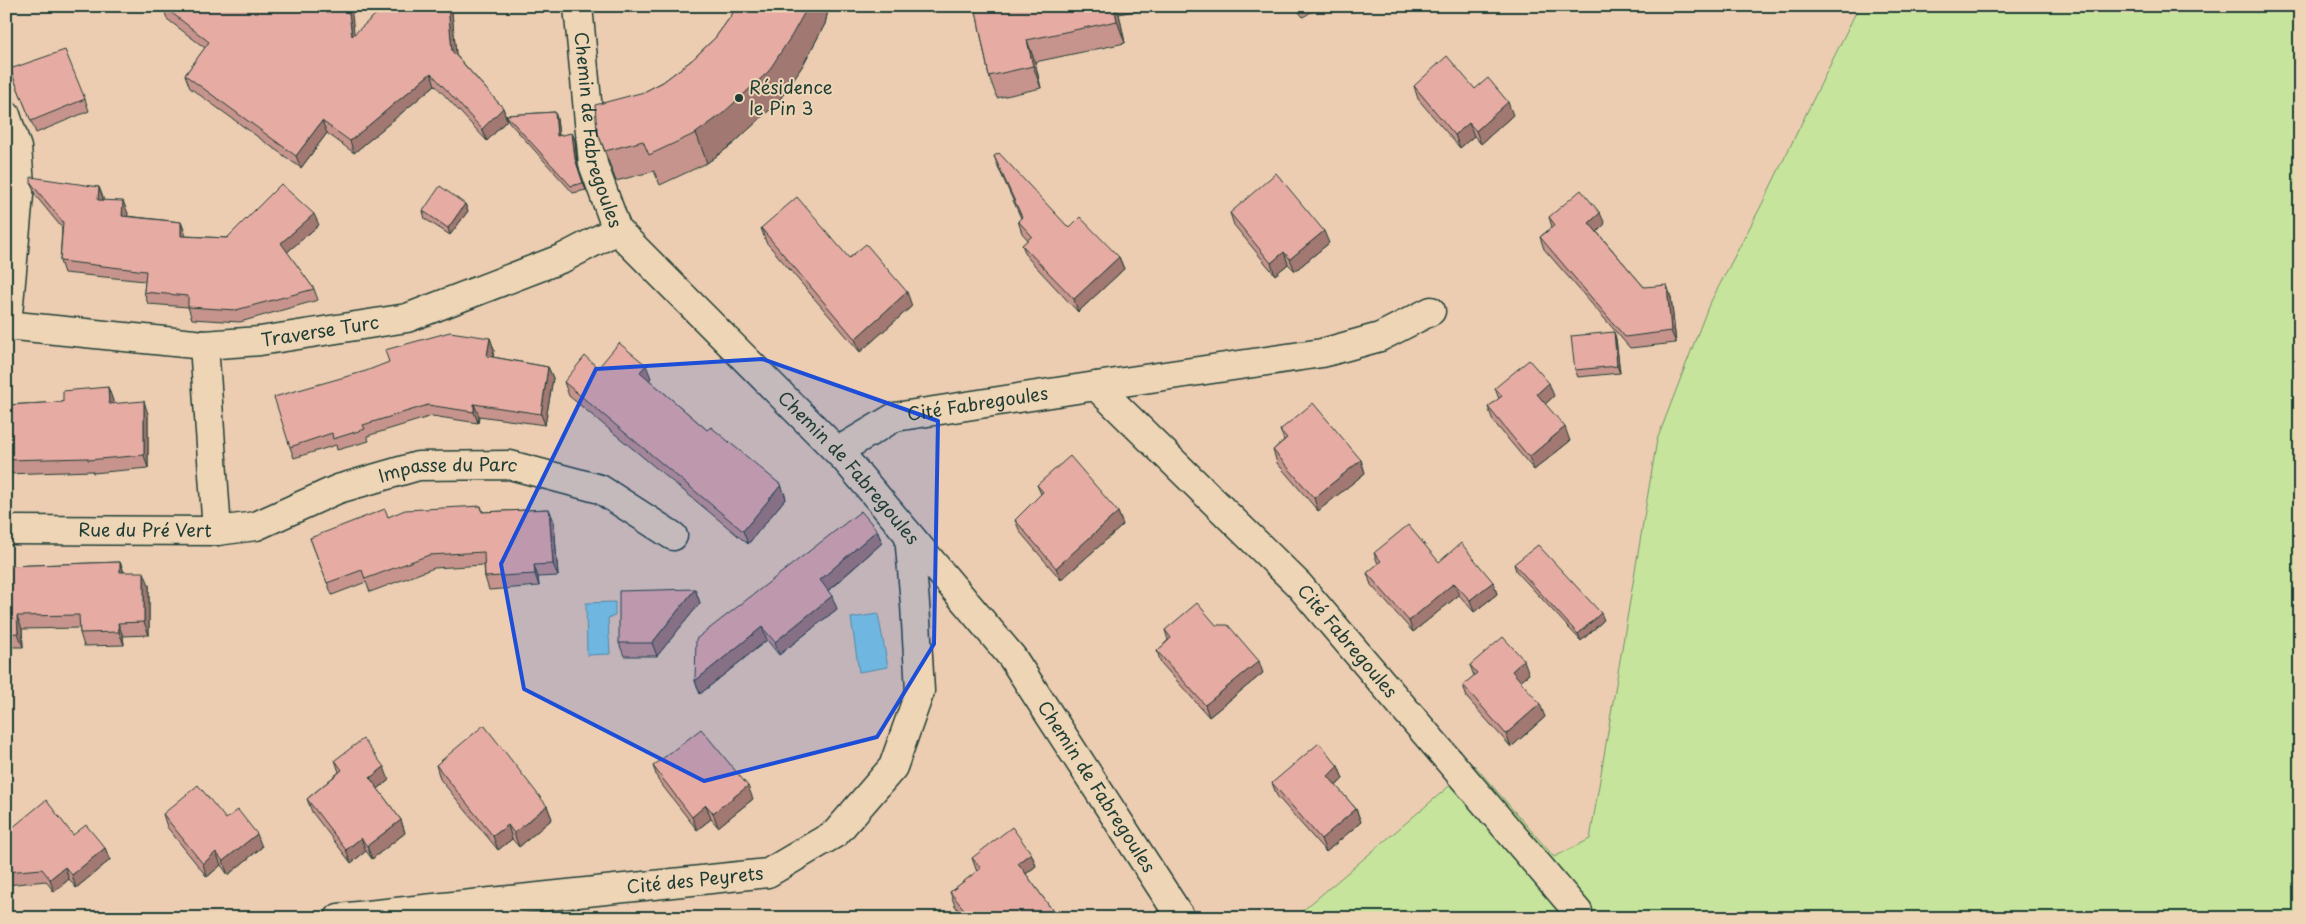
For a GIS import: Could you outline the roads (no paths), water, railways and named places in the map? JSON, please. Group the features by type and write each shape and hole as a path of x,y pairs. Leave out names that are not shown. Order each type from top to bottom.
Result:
{"street":[{"name":"Chemin de Fabregoules","path":"578,6 593,164 617,230 838,451 1012,657 1180,918"},
{"name":"Traverse Turc","path":"6,115 18,148 20,184 6,325 204,345 260,341 407,318 563,258 617,230"},
{"name":"Cité Fabregoules","path":"838,451 896,417 1322,353 1380,337 1431,311"},
{"name":"Rue du Pré Vert","path":"6,530 216,530 204,345"},
{"name":"Cité Fabregoules","path":"1096,386 1299,585 1578,912"},
{"name":"Impasse du Parc","path":"216,530 256,526 338,489 418,466 510,464 600,489 673,536"},
{"name":"Cité des Peyrets","path":"339,918 768,873 836,833 893,767 920,691 909,535"}],"water":[{"path":"615,602 615,616 608,618 610,654 587,655 586,603"},
{"path":"878,614 888,667 859,672 851,618"}],"place":[{"name":"Résidence le Pin 3","path":"739,98"}]}
